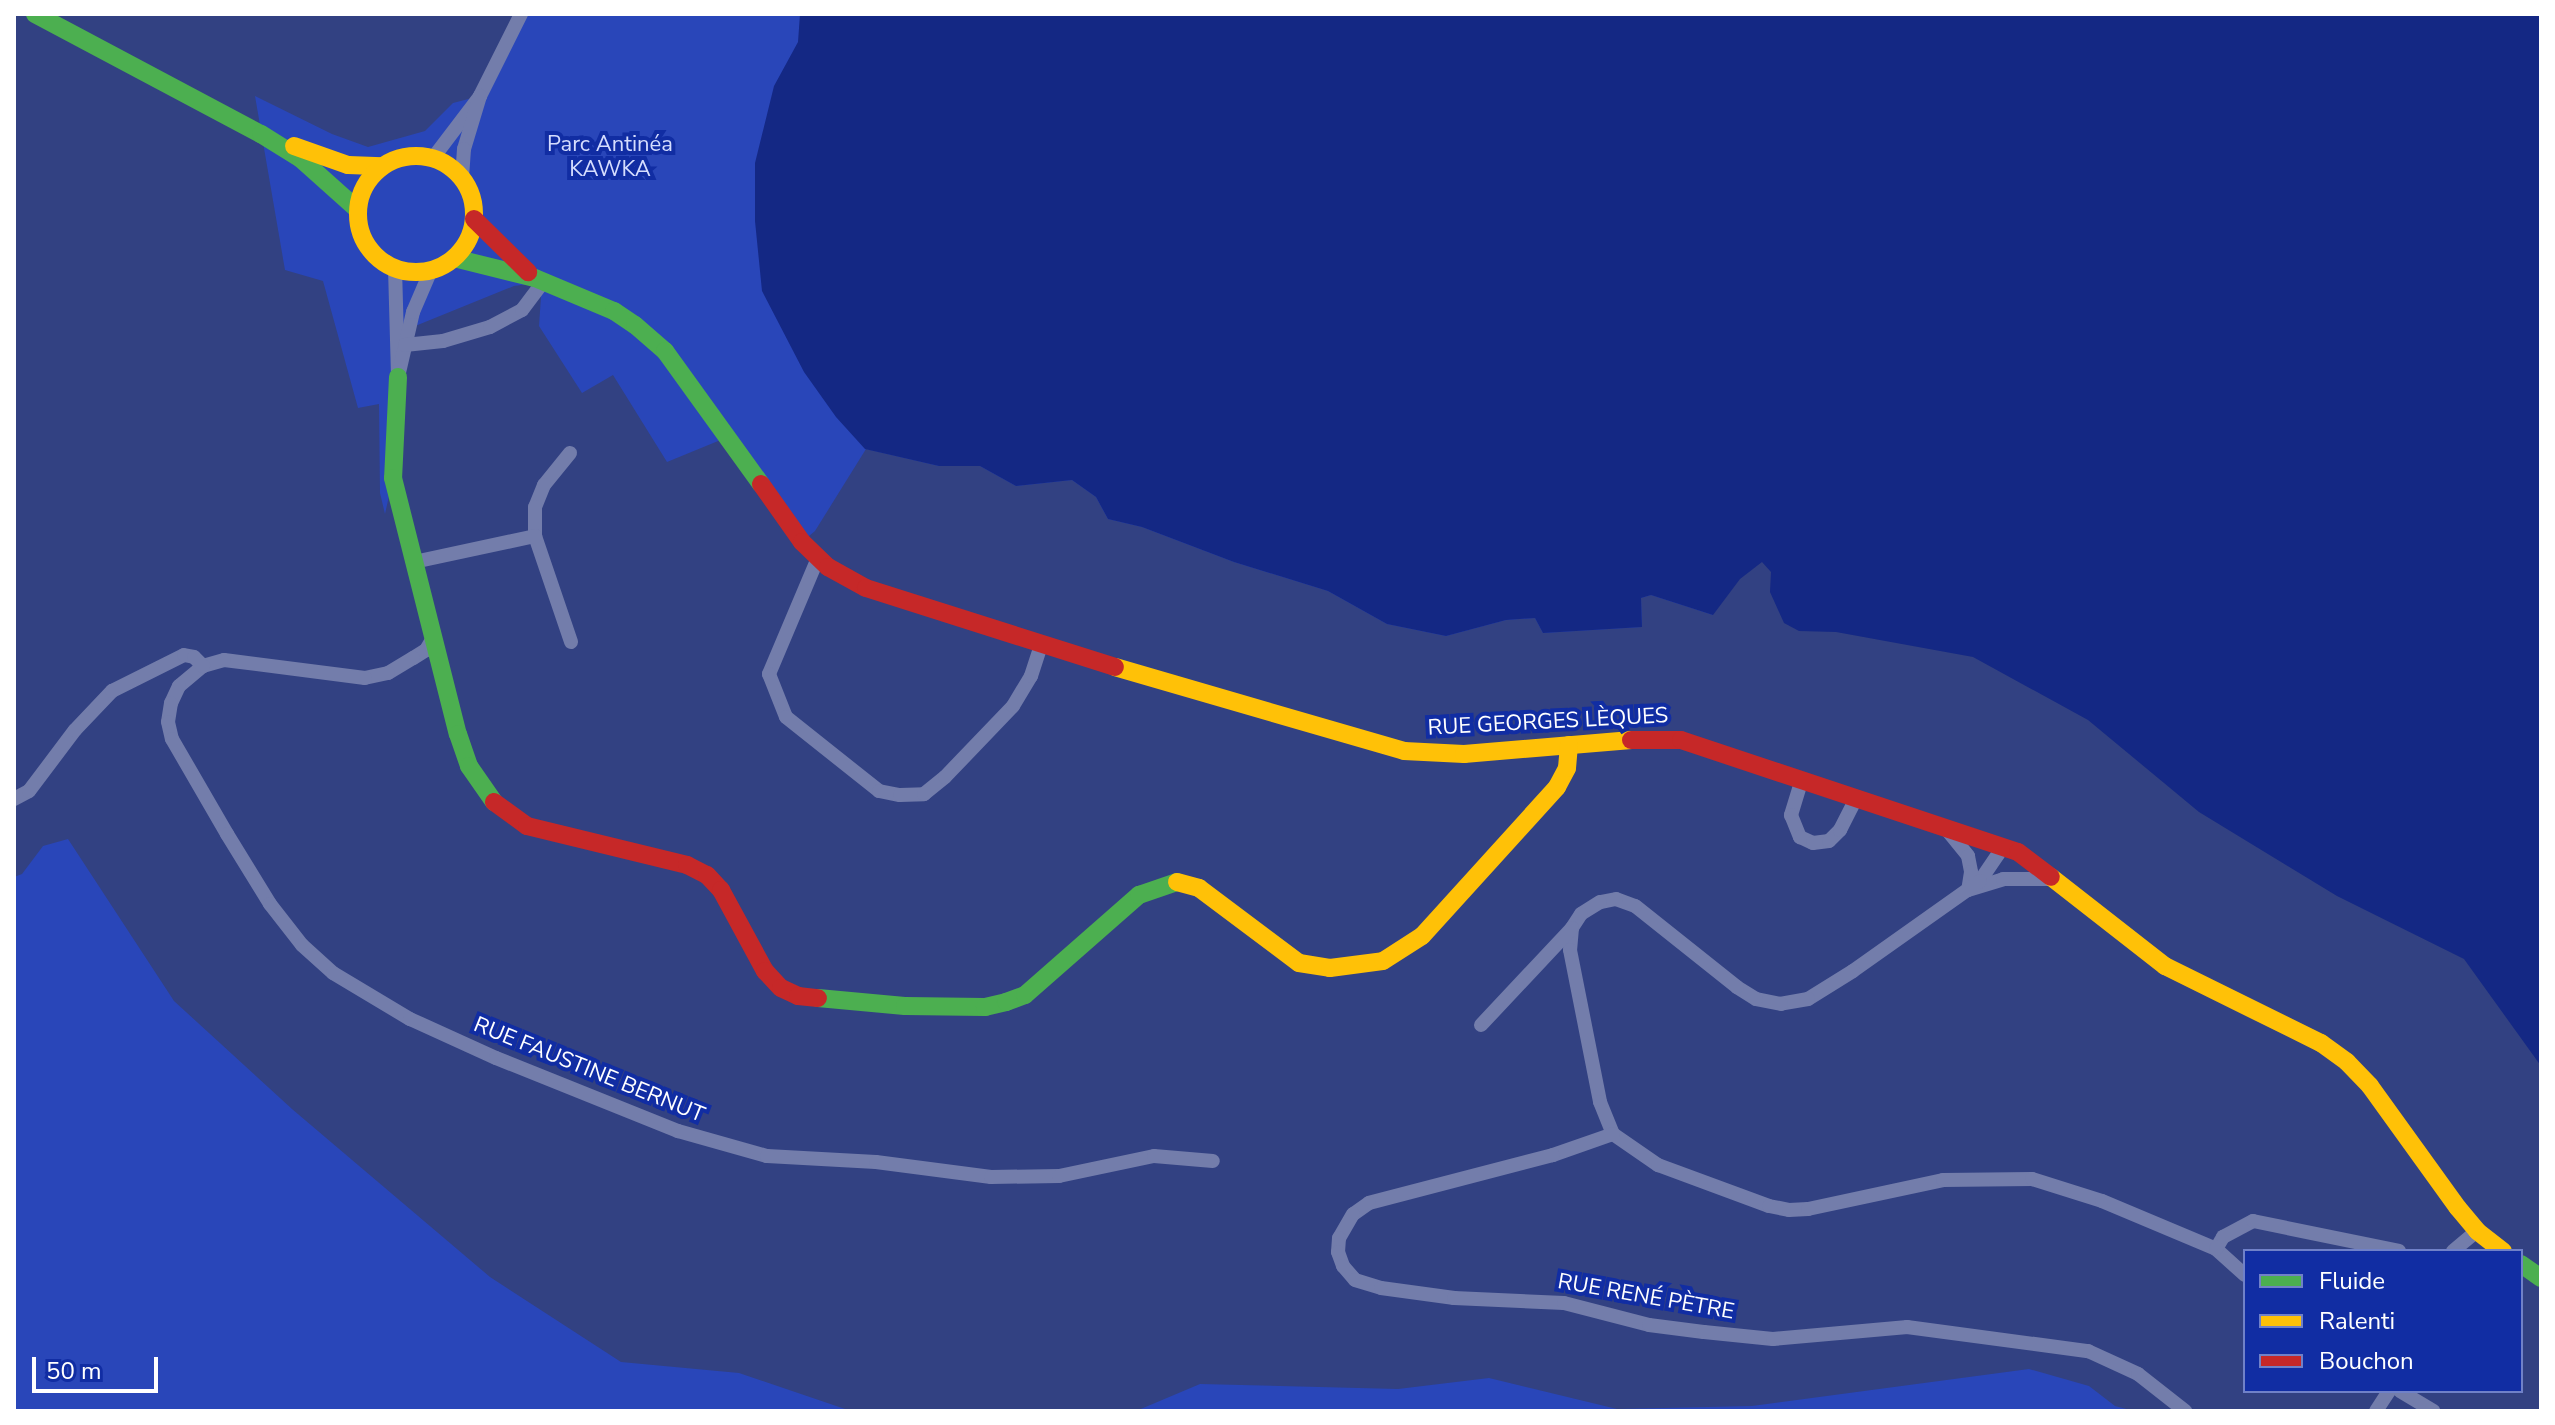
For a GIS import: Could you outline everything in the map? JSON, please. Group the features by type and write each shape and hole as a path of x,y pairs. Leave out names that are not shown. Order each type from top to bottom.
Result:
{"main road":[{"path":"35,14 261,134 301,159 357,209"},
{"path":"261,134 348,165 382,166 406,157 433,158 462,178 474,205 468,240 454,258 431,270 395,268 378,259 366,245 357,209 365,185 382,166"},
{"name":"RUE GEORGES LÈQUES","path":"474,219 539,280"},
{"name":"RUE GEORGES LÈQUES","path":"454,258 539,280 614,311 665,351 779,513 818,558 866,588 1404,751 1464,754 1667,738 1694,743 2018,852 2098,918 2165,966 2232,1002 2321,1043 2347,1062 2370,1086 2477,1231 2500,1249"},
{"path":"398,377 393,478 469,766 503,812 552,835 687,865 707,875 721,890 765,971 781,988 819,1001 985,1007 1006,1002 1025,995 1139,895 1172,881 1199,888 1299,963 1330,968 1383,961 1422,936 1557,787 1569,761 1569,745"},
{"path":"2523,1265 2541,1278"}],"street":[{"path":"462,178 464,149 480,96 517,15"},
{"path":"433,158 480,96"},
{"path":"395,268 398,377"},
{"path":"398,377 413,312 431,270"},
{"path":"405,345 443,341 490,327 522,310 539,280"},
{"path":"570,453 544,485 535,507 535,536 571,642"},
{"path":"414,562 535,536"},
{"path":"818,558 769,674 786,717 879,791 900,795 924,794 945,777 1013,706 1031,676 1042,643"},
{"path":"14,799 29,791 75,730 112,691 184,655 194,657 203,666 224,660 244,661 365,678 388,673 426,650 433,638"},
{"name":"RUE FAUSTINE BERNUT","path":"203,666 179,686 168,722 172,739 227,834 270,904 302,945 333,973 410,1019 598,1101 719,1145 767,1156 876,1162 991,1177 1059,1176 1154,1156 1213,1161"},
{"path":"1802,779 1791,815 1800,837 1813,843 1829,841 1840,830 1856,798"},
{"path":"1945,828 1968,856 1971,872 1968,890"},
{"path":"1481,1025 1572,928 1581,914 1600,902 1616,899 1635,906 1756,999 1781,1004 1808,999 1968,890 1986,874 2003,847"},
{"path":"1968,890 2003,879 2054,879"},
{"path":"1572,928 1570,950 1600,1102 1613,1134 1658,1165 1769,1206 1808,1209 1943,1180 2032,1179 2102,1201 2216,1249 2243,1273"},
{"name":"RUE RENÉ PÈTRE","path":"1613,1134 1553,1155 1369,1203 1353,1214 1339,1238 1338,1252 1355,1280 1381,1288 1454,1298 1564,1303 1649,1325 1773,1339 1907,1327 2088,1351 2138,1374 2185,1411"},
{"path":"2216,1249 2223,1237 2253,1221 2389,1249"},
{"path":"2455,1249 2477,1231"},
{"path":"2376,1411 2388,1393"},
{"path":"2403,1393 2433,1411"}],"green space":[{"name":"Parc Antinéa KAWKA","path":"521,14 907,14 1657,562 1713,615 1651,595 1641,598 1642,627 1543,633 1535,618 1506,620 1446,636 1387,624 1328,591 1234,562 1142,527 1108,519 1096,497 1072,480 1016,486 980,466 939,466 866,449 815,531 802,542 723,439 667,462 613,375 582,393 539,326 542,282 514,286 398,333 393,478 385,514 380,493 379,404 358,408 323,281 285,270 255,96 332,134 368,147 425,131 453,103 480,96"},
{"path":"68,839 174,1001 292,1109 490,1277 621,1362 739,1373 851,1411 14,1411 14,877 22,874 43,846"},
{"path":"2029,1369 2089,1386 2115,1406 2134,1411 1136,1411 1200,1384 1398,1389 1489,1378 1617,1409 1752,1406"}],"shaded area":[{"path":"800,14 2541,14 2541,1066 2464,959 2337,896 2199,812 2088,720 1973,657 1836,632 1799,631 1784,623 1770,592 1771,572 1762,562 1740,579 1713,615 1651,595 1641,598 1642,627 1543,633 1535,618 1506,620 1446,636 1387,624 1328,591 1234,562 1142,527 1108,519 1096,497 1072,480 1016,486 980,466 939,466 865,449 836,417 804,372 762,291 755,221 755,163 774,86 798,42"}],"traffic: fast":[{"path":"35,14 261,134 301,159 357,209"},
{"path":"454,258 535,278 614,311 635,325 665,351 761,484"},
{"path":"398,377 393,478 458,734 469,766 494,802"},
{"path":"818,998 905,1006 985,1007 1006,1002 1025,995 1139,895 1177,882"},
{"path":"2523,1265 2541,1278"}],"traffic: slow":[{"path":"294,146 348,165 382,166"},
{"path":"416,156 438,160 457,173 470,192 474,214 470,236 457,255 438,268 416,272 394,268 375,255 362,236 358,214 362,192 375,173 394,160 416,156"},
{"path":"1115,667 1404,751 1464,754 1631,740"},
{"path":"1177,882 1199,888 1299,963 1330,968 1383,961 1422,936 1557,787 1567,768 1569,745"},
{"path":"2051,877 2165,966 2321,1043 2347,1062 2370,1086 2458,1208 2477,1231 2500,1249"}],"traffic: jam":[{"path":"474,219 528,272"},
{"path":"761,484 802,542 828,567 866,588 1115,667"},
{"path":"1631,740 1681,740 2018,852 2051,877"},
{"path":"494,802 527,826 687,865 707,875 721,890 765,971 781,988 798,996 818,998"}]}
